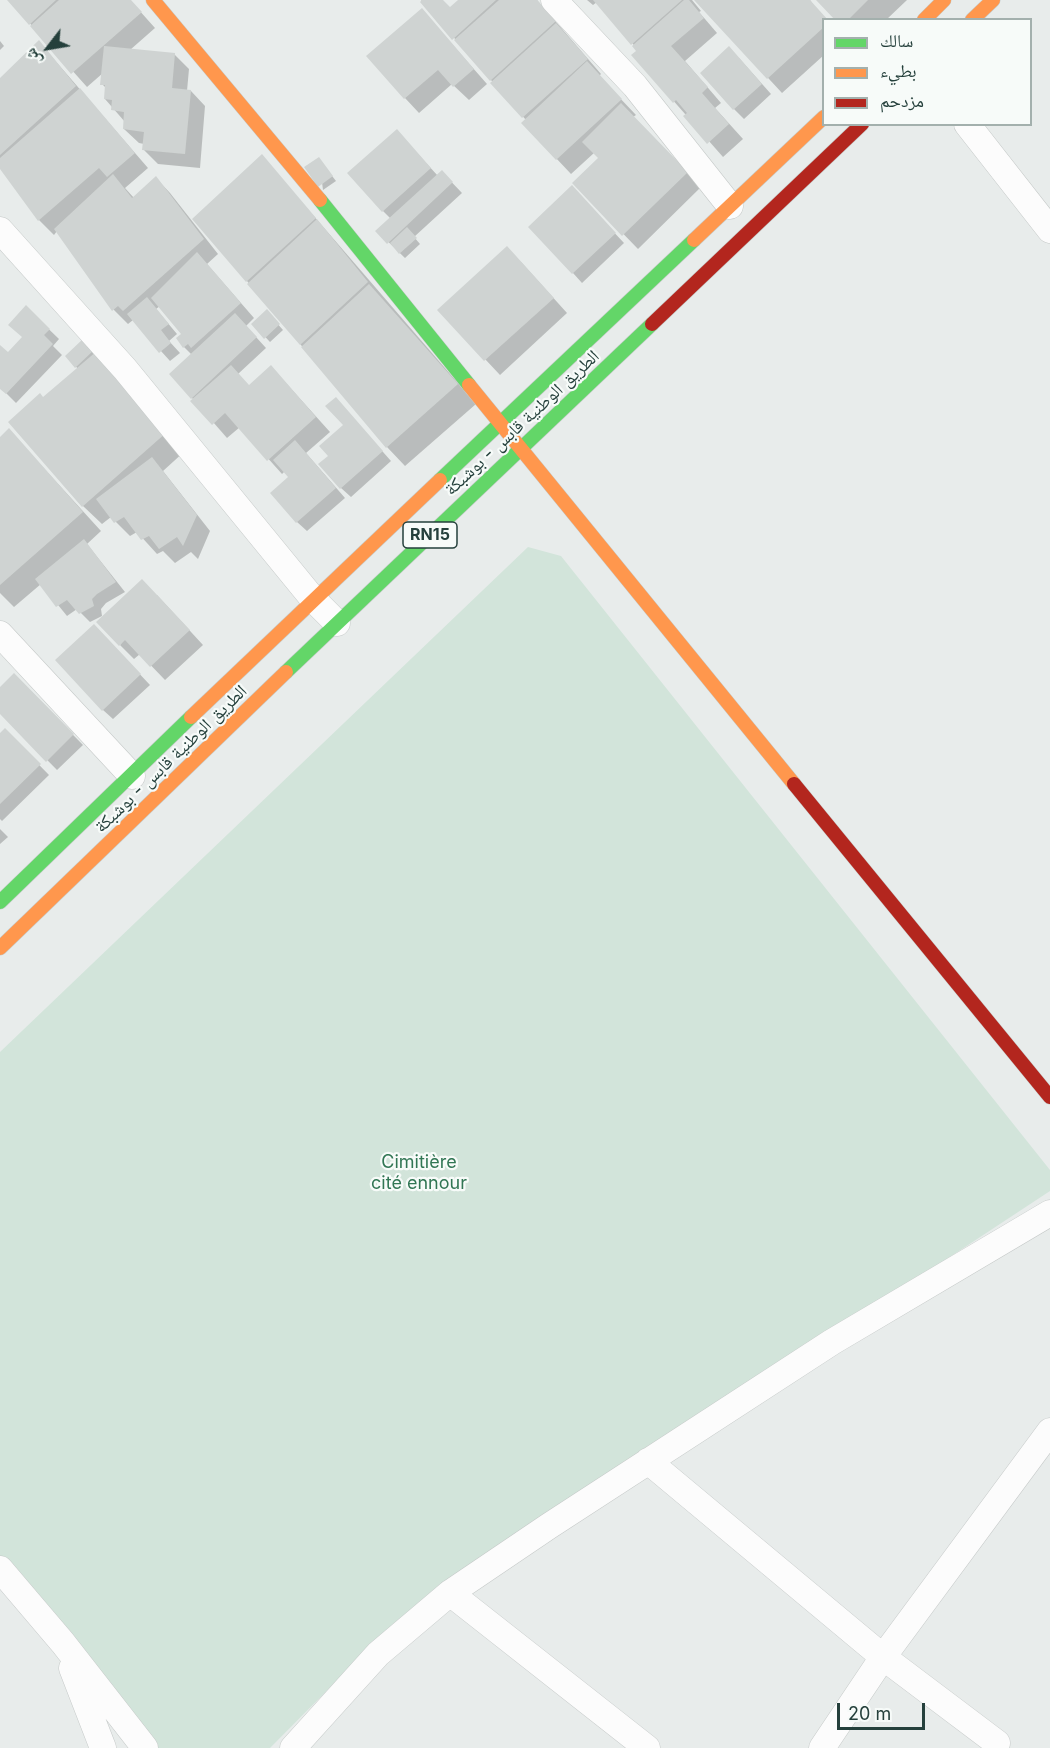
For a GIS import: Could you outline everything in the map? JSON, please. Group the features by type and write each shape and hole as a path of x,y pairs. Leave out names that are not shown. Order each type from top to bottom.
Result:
{"main road":[{"path":"153,0 329,211 500,424 1050,1097"},
{"path":"926,18 944,0"},
{"path":"974,18 993,0"},
{"name":"الطريق الوطنية قابس - بوشبكة","path":"0,902 313,599 822,119"},
{"name":"الطريق الوطنية قابس - بوشبكة","path":"0,948 337,623 860,126"}],"street":[{"path":"554,0 635,86 730,206"},
{"path":"969,126 1050,230"},
{"path":"0,230 125,369 313,599 337,623"},
{"path":"0,634 132,776"},
{"path":"293,1748 378,1654 450,1593 832,1342 1050,1213"},
{"path":"822,1748 883,1656 1050,1431"},
{"path":"648,1461 883,1656 997,1743"},
{"path":"0,1569 63,1643 145,1748"},
{"path":"450,1593 647,1748"},
{"path":"63,1643 103,1748"}],"green space":[{"name":"Cimitière cité ennour","path":"528,547 561,556 1050,1170 1050,1191 393,1624 270,1748 152,1748 0,1556 0,1052"}],"building":[{"path":"7,0 56,0 29,25"},
{"path":"59,0 131,0 142,12 71,74 30,26"},
{"path":"422,0 443,0 450,7 458,0 496,0 452,40 420,2"},
{"path":"499,0 537,0 556,21 490,81 454,40"},
{"path":"593,0 682,0 631,45"},
{"path":"684,0 689,0 704,18 671,46 708,87 702,93 729,124 707,144 683,116 687,113 676,100 673,103 631,55 636,51 632,46"},
{"path":"694,0 810,0 826,18 822,18 822,29 767,79"},
{"path":"816,0 868,0 850,18 833,18"},
{"path":"422,8 474,69 453,87 438,70 404,99 366,56"},
{"path":"556,23 588,59 522,118 490,83"},
{"path":"39,40 76,86 0,155 0,78"},
{"path":"104,46 175,53 172,88 191,90 185,154 142,150 144,132 123,129 124,112 111,110 112,100 104,99 105,85 100,85"},
{"path":"729,46 762,84 733,110 700,73"},
{"path":"587,61 622,99 556,160 521,123"},
{"path":"80,88 135,153 107,177 99,168 38,221 0,169 0,158"},
{"path":"621,103 688,172 622,236 572,183 598,158 582,142"},
{"path":"397,129 431,168 382,212 347,173"},
{"path":"262,154 316,218 246,282 192,219"},
{"path":"319,157 333,176 318,187 304,167"},
{"path":"442,170 453,182 387,244 375,231"},
{"path":"113,174 132,198 156,176 204,239 123,311 118,306 112,311 54,229"},
{"path":"572,185 616,233 572,274 528,227"},
{"path":"317,219 368,282 300,345 247,284"},
{"path":"407,227 417,238 399,254 390,243"},
{"path":"507,246 554,298 484,361 437,310"},
{"path":"197,252 241,303 191,348 188,344 183,348 176,338 181,334 151,298"},
{"path":"369,284 458,384 386,448 301,347"},
{"path":"147,297 169,324 161,330 171,343 159,353 127,314"},
{"path":"26,305 50,329 44,335 53,344 6,394 0,389 0,345 8,352 22,337 8,325"},
{"path":"267,309 280,324 264,339 251,324"},
{"path":"235,313 257,337 191,399 169,374"},
{"path":"84,338 95,349 75,368 65,356"},
{"path":"97,351 167,432 82,507 8,422 40,393 43,397"},
{"path":"231,365 249,385 271,365 316,417 267,461 225,413 212,425 190,401"},
{"path":"336,397 383,451 340,489 318,464 328,456 319,446 343,425 325,406"},
{"path":"9,428 83,512 0,585 0,437"},
{"path":"295,440 336,488 296,523 270,493 288,477 273,460"},
{"path":"152,457 197,515 183,546 177,537 159,549 149,536 141,540 124,517 114,523 96,499"},
{"path":"84,539 116,582 92,599 94,606 79,614 67,600 56,607 35,579"},
{"path":"142,579 190,630 150,667 125,640 119,646 96,622"},
{"path":"94,624 141,674 102,711 55,660"},
{"path":"14,673 74,734 46,762 0,714 0,687"},
{"path":"5,728 41,764 0,804 0,733"}],"traffic: fast":[{"path":"320,200 469,385"},
{"path":"440,480 694,240"},
{"path":"286,672 652,324"},
{"path":"0,902 191,717"}],"traffic: slow":[{"path":"153,0 320,200"},
{"path":"926,18 944,0"},
{"path":"974,18 993,0"},
{"path":"694,240 822,119"},
{"path":"469,385 794,784"},
{"path":"191,717 440,480"},
{"path":"0,948 286,672"}],"traffic: jam":[{"path":"652,324 860,126"},
{"path":"794,784 1050,1097"}]}
